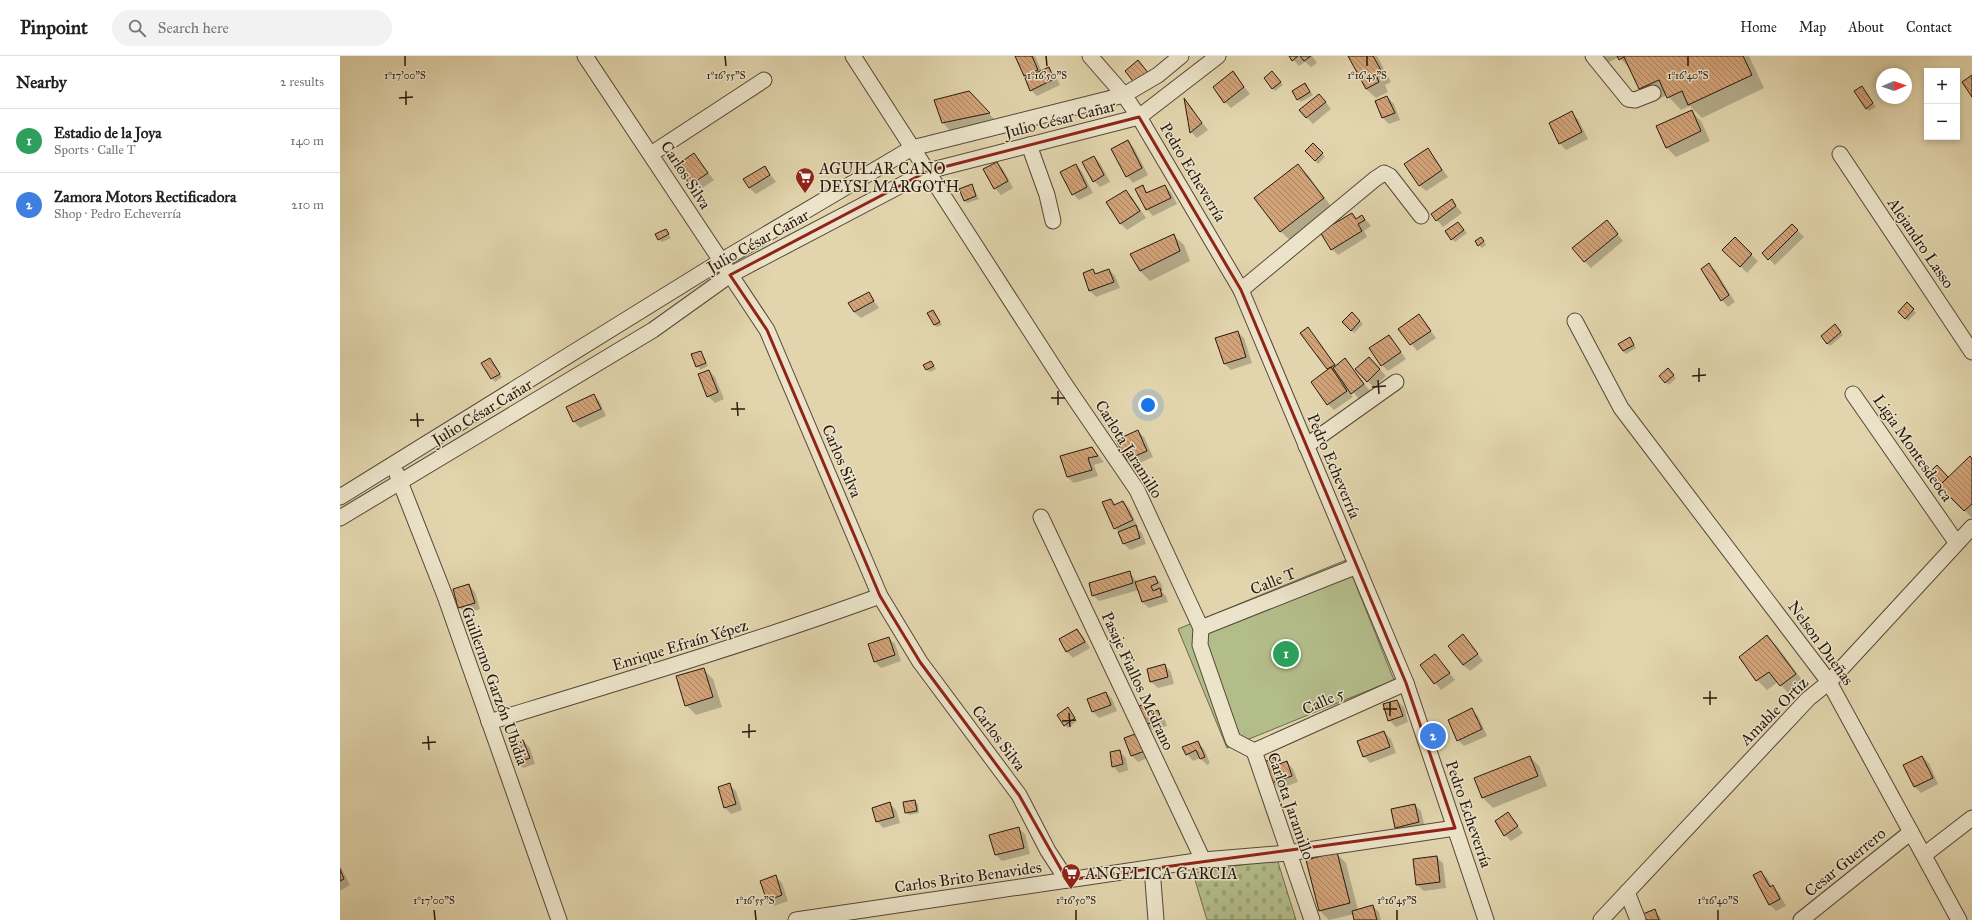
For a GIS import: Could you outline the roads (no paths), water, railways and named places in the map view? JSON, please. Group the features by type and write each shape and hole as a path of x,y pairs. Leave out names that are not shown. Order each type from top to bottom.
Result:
{"street":[{"name":"Carlos Silva","path":"585,56 767,330 880,596 920,662 1019,795 1048,851 1066,880"},
{"name":"Carlota Jaramillo","path":"853,56 1064,383 1137,490 1201,628 1200,645 1234,740 1254,751 1312,920"},
{"name":"Pedro Echeverría","path":"1090,56 1124,95 1139,117 1241,290 1406,683 1486,920"},
{"name":"Julio César Cañar","path":"340,497 393,466 721,261 912,148 1124,95 1158,75 1181,56"},
{"name":"Julio César Cañar","path":"340,518 653,330 730,275 928,171 1139,117 1218,56"},
{"path":"1593,56 1628,99 1636,100 1654,93"},
{"path":"651,154 764,80"},
{"path":"1029,145 1047,195 1053,220"},
{"name":"Alejandro Lasso","path":"1840,154 1972,352"},
{"path":"1241,290 1384,173 1390,176 1420,216"},
{"name":"Nelson Dueñas","path":"1575,321 1621,408 1830,682 1960,920"},
{"path":"1306,446 1396,382"},
{"name":"Ligia Montesdeoca","path":"1853,394 1956,542"},
{"name":"Guillermo Garzón Ubidia","path":"393,466 444,596 559,920"},
{"name":"Pasaje Fiallos Medrano","path":"1041,517 1203,860"},
{"name":"Amable Ortiz","path":"1601,920 1808,699 1830,682 1956,542 1972,527"},
{"name":"Calle T","path":"1201,628 1358,566"},
{"name":"Enrique Efraín Yépez","path":"489,722 704,657 787,630 880,596"},
{"name":"Calle 5","path":"1254,751 1406,683"},
{"path":"1924,855 1972,818"},
{"name":"Carlos Brito Benavides","path":"796,920 826,918 1203,860 1288,853 1455,828"},
{"name":"Cesar Guerrero","path":"1801,920 1911,832"},
{"path":"1152,868 1156,920"},
{"path":"1627,892 1638,920"}],"place":[{"name":"AGUILAR CANO DEYSI MARGOTH","path":"805,194"},
{"name":"Estadio de la Joya","path":"1286,654"},
{"name":"Zamora Motors Rectificadora","path":"1433,736"},
{"name":"ANGELICA GARCIA","path":"1071,890"}]}
